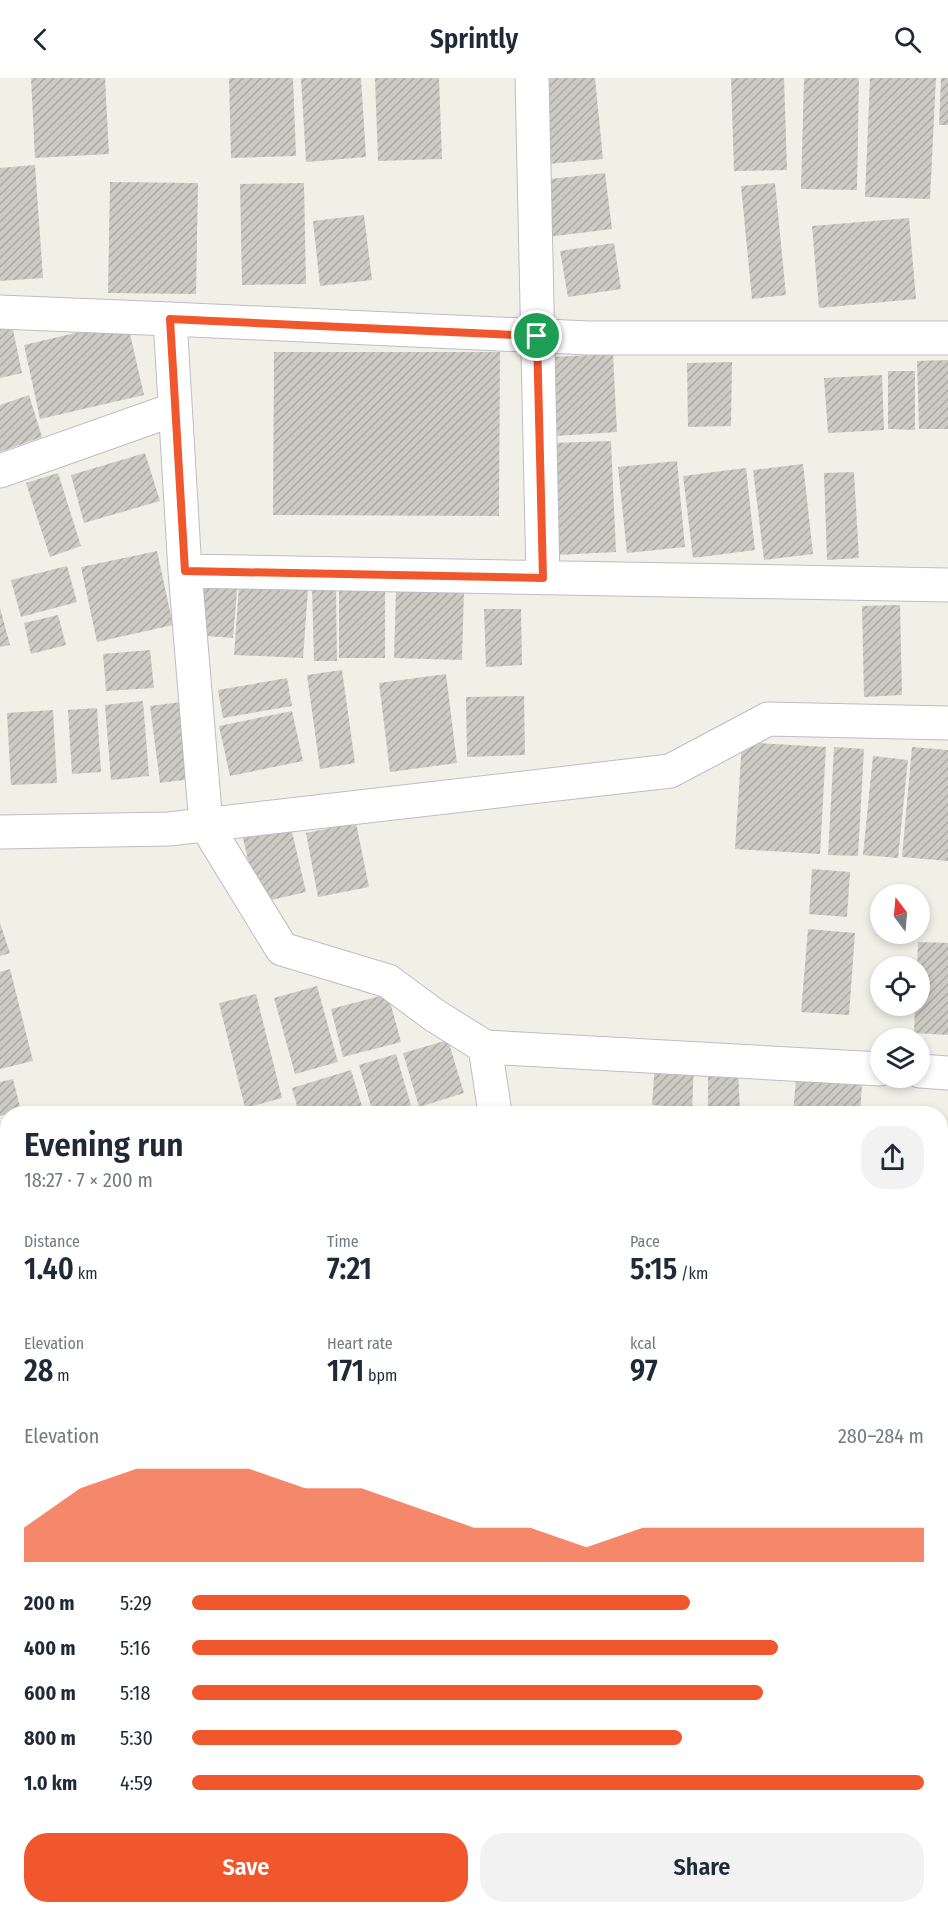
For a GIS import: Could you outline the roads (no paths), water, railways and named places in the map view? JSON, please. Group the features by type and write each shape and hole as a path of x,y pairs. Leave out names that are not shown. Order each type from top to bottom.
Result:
{"street":[{"path":"532,78 543,578"},
{"path":"0,312 589,338 948,338"},
{"path":"170,319 185,571 206,825 282,950 388,981 434,1015 485,1047 870,1068"},
{"path":"0,471 175,409"},
{"path":"185,571 948,585"},
{"path":"0,832 169,829 670,771 768,720 948,723"},
{"path":"485,1047 494,1106"},
{"path":"930,1072 948,1073"}]}
